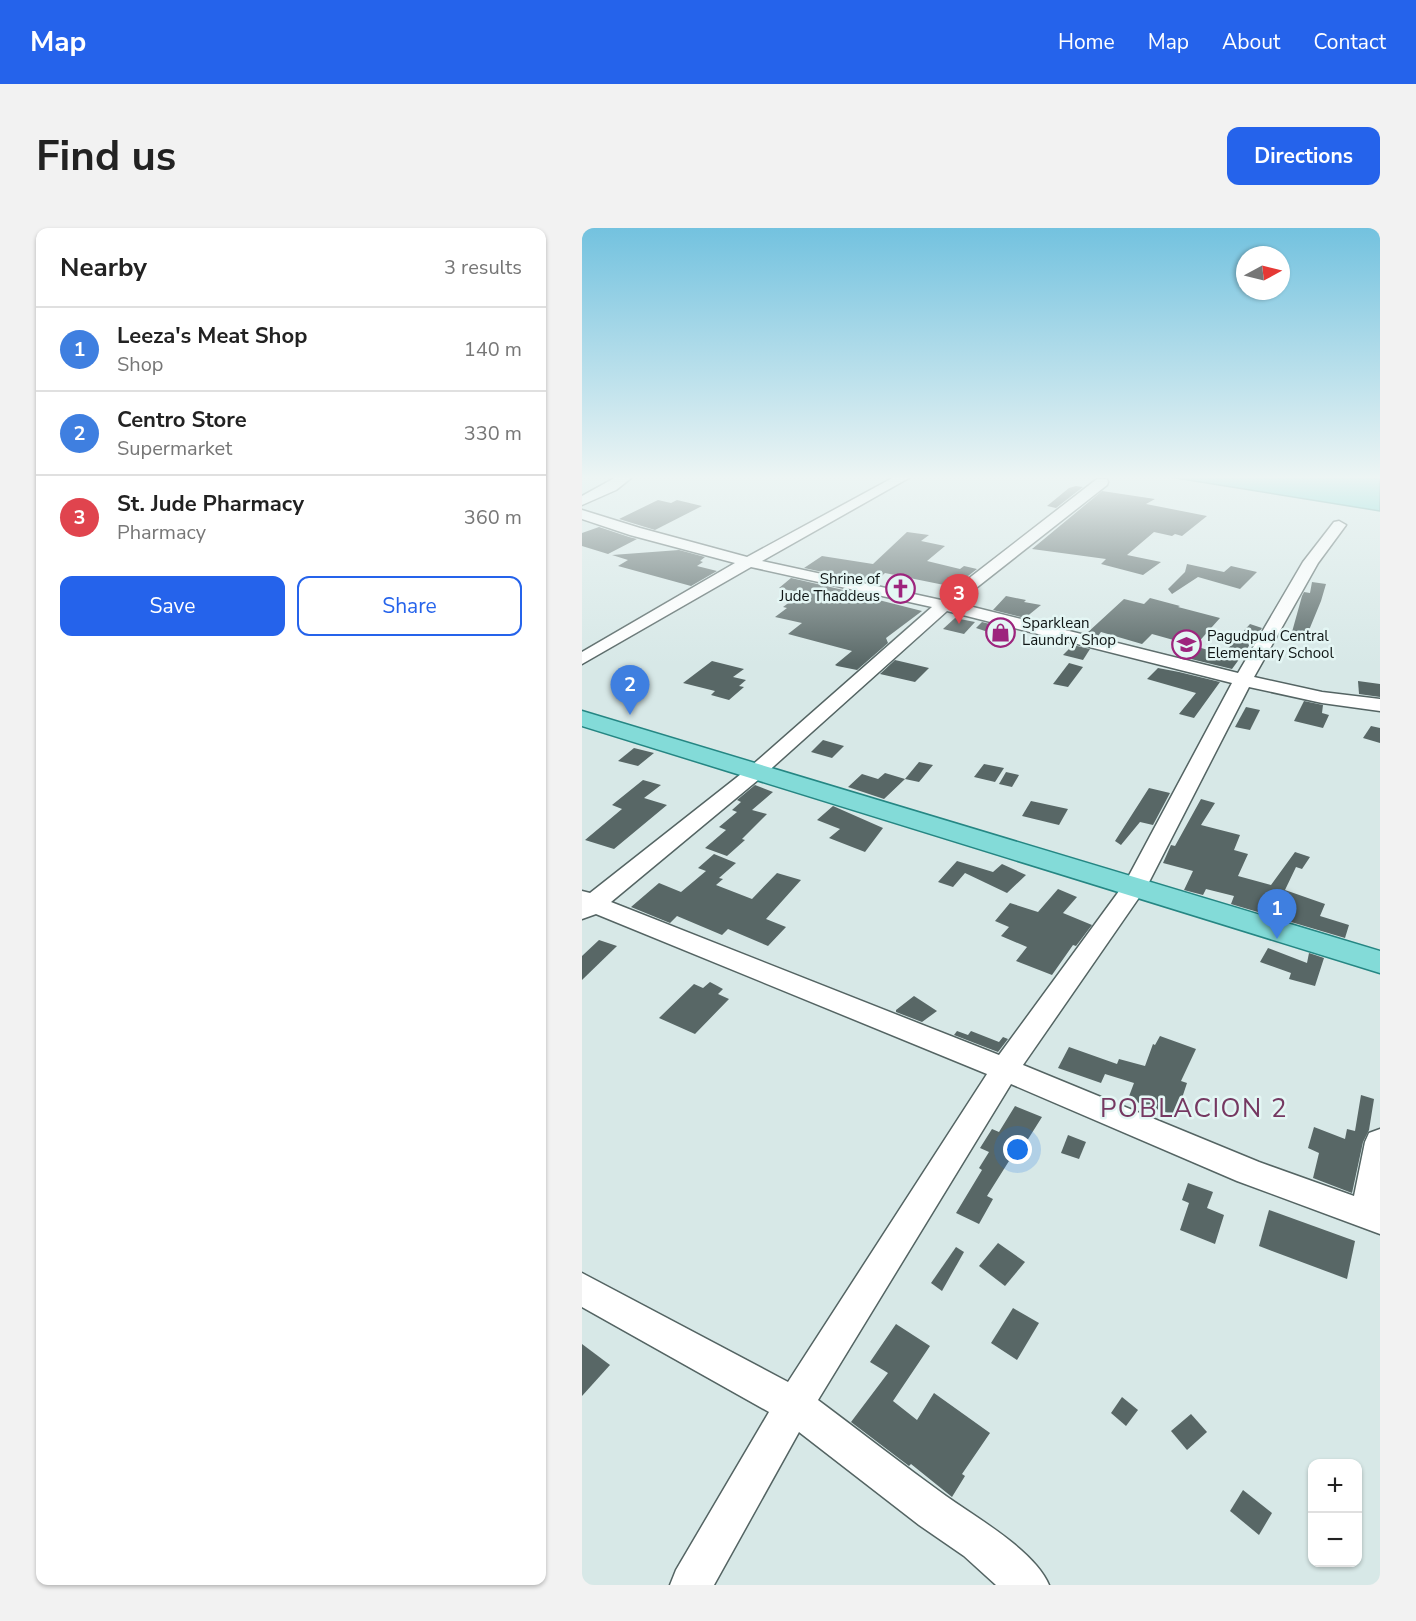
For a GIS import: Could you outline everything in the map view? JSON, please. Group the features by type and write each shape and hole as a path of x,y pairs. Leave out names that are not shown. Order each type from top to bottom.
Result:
{"main road":[{"path":"582,718 1380,962"}],"street":[{"path":"653,538 747,563 1013,621 1303,694 1380,705"},
{"path":"582,659 792,538"},
{"path":"586,905 758,771 944,605 1030,538"},
{"path":"691,1585 794,1405 1005,1069 1135,886 1243,680 1311,562 1329,538"},
{"path":"586,905 1005,1069 1248,1172 1373,1217 1380,1142"},
{"path":"582,1289 794,1405 933,1511 978,1542 1028,1585"}],"building":[{"path":"582,538 637,539 608,554 582,546"},
{"path":"900,538 925,538 921,541 945,546 927,561 960,569 964,566 977,569 954,587 885,573 874,583 804,568 822,556 873,564"},
{"path":"1045,538 1147,538 1127,555 1161,562 1143,575 1101,564 1106,559 1032,549"},
{"path":"679,550 705,557 700,561 703,562 697,566 717,571 691,586 618,566 628,560 612,555"},
{"path":"1187,564 1224,572 1231,566 1257,572 1240,589 1198,577 1172,594 1168,589 1185,572"},
{"path":"791,578 922,611 886,638 888,643 857,670 837,666 835,665 852,651 788,634 802,623 775,617 787,608 783,607 791,601 787,600 797,592 779,588"},
{"path":"1312,582 1326,584 1321,601 1307,635 1292,632 1302,596 1304,592 1310,593"},
{"path":"1006,596 1041,605 1025,618 993,610"},
{"path":"1150,598 1220,618 1195,646 1152,634 1142,644 1101,632 1098,636 1087,633 1124,599 1144,604"},
{"path":"955,618 975,622 964,634 943,629"},
{"path":"982,622 1009,629 1000,636 976,628"},
{"path":"1250,624 1262,628 1232,669 1191,659 1201,648 1223,654"},
{"path":"1073,645 1090,649 1083,660 1063,655"},
{"path":"895,660 929,668 915,682 880,674"},
{"path":"712,661 744,669 733,677 746,680 739,686 744,687 729,700 711,695 715,691 683,683"},
{"path":"1069,663 1083,667 1068,687 1053,684"},
{"path":"1158,668 1220,682 1194,718 1179,714 1196,693 1147,679"},
{"path":"1358,681 1380,684 1380,697 1359,694"},
{"path":"1304,701 1323,705 1322,713 1329,715 1323,728 1294,721"},
{"path":"1246,707 1260,710 1250,730 1235,727"},
{"path":"1371,726 1380,728 1380,743 1363,738"},
{"path":"823,740 844,746 832,758 811,752"},
{"path":"634,748 654,753 638,766 618,761"},
{"path":"919,762 933,765 919,782 905,779"},
{"path":"984,764 1004,768 995,782 974,777"},
{"path":"1006,772 1019,775 1012,787 999,784"},
{"path":"885,773 905,779 884,799 848,787 862,774 878,779"},
{"path":"643,780 661,785 644,798 667,805 614,849 585,840 622,809 612,805"},
{"path":"755,785 773,792 752,810 767,814 742,839 745,840 727,856 705,848 726,830 719,827 737,812 732,810 741,802 737,800"},
{"path":"1149,788 1170,793 1153,825 1140,822 1121,845 1115,841"},
{"path":"1201,799 1215,803 1201,825 1240,835 1234,850 1248,854 1238,876 1271,885 1295,852 1310,857 1302,869 1296,867 1285,890 1325,904 1320,916 1349,925 1345,938 1231,904 1234,896 1206,889 1203,895 1184,890 1193,871 1163,863 1171,845 1175,846"},
{"path":"1031,801 1068,809 1059,825 1022,816"},
{"path":"833,806 883,828 865,852 829,838 840,829 817,820"},
{"path":"714,854 736,863 719,878 723,879 716,885 752,899 777,873 801,880 766,919 786,927 768,946 728,929 722,935 677,916 670,923 631,907 659,883 681,892 706,871 698,868"},
{"path":"957,861 993,872 1002,864 1026,875 1007,893 965,873 953,887 938,882"},
{"path":"1058,889 1077,897 1063,913 1092,925 1076,946 1073,945 1052,975 1016,961 1027,947 1001,936 1009,927 995,921 1010,903 1038,912"},
{"path":"599,940 617,946 582,980 582,956"},
{"path":"1268,948 1307,963 1309,953 1324,958 1315,986 1289,979 1291,973 1260,962"},
{"path":"710,982 723,989 718,994 729,999 695,1034 659,1018 694,984 703,988"},
{"path":"914,996 937,1011 922,1022 896,1012"},
{"path":"957,1031 968,1035 971,1031 999,1042 1003,1037 1008,1039 998,1052 954,1035"},
{"path":"1160,1036 1196,1049 1181,1081 1187,1083 1176,1116 1128,1099 1134,1083 1105,1074 1101,1083 1058,1068 1069,1047 1117,1064 1119,1059 1145,1066 1153,1044 1155,1045"},
{"path":"1361,1095 1374,1099 1369,1130 1363,1142 1352,1193 1313,1178 1319,1153 1308,1148 1314,1127 1345,1139 1347,1129 1355,1131"},
{"path":"1015,1106 1042,1117 1013,1163 1009,1161 987,1196 993,1199 979,1224 956,1213 982,1170 979,1168 989,1152 980,1148 992,1129 999,1132"},
{"path":"1068,1135 1086,1142 1079,1159 1061,1153"},
{"path":"1188,1183 1213,1192 1207,1208 1224,1215 1215,1244 1180,1230 1189,1203 1182,1200"},
{"path":"1269,1210 1355,1241 1347,1279 1259,1246"},
{"path":"998,1243 1025,1262 1005,1286 979,1266"},
{"path":"956,1247 964,1252 942,1291 931,1283"},
{"path":"1013,1308 1039,1323 1017,1360 991,1343"},
{"path":"896,1324 930,1346 893,1401 917,1420 934,1393 990,1433 962,1474 965,1476 952,1497 911,1464 909,1466 851,1422 888,1373 870,1362"},
{"path":"582,1344 610,1365 582,1396"},
{"path":"1122,1397 1138,1410 1126,1426 1111,1413"},
{"path":"1191,1414 1207,1432 1187,1450 1171,1431"},
{"path":"1243,1490 1272,1513 1259,1535 1230,1511"}],"place":[{"name":"Shrine of Jude Thaddeus","path":"901,588"},
{"name":"St. Jude Pharmacy","path":"959,624"},
{"name":"Sparklean Laundry Shop","path":"1001,632"},
{"name":"Pagudpud Central Elementary School","path":"1186,645"},
{"name":"Centro Store","path":"630,715"},
{"name":"Leeza's Meat Shop","path":"1277,939"}],"district":[{"name":"POBLACION 2","path":"1194,1108"}]}
